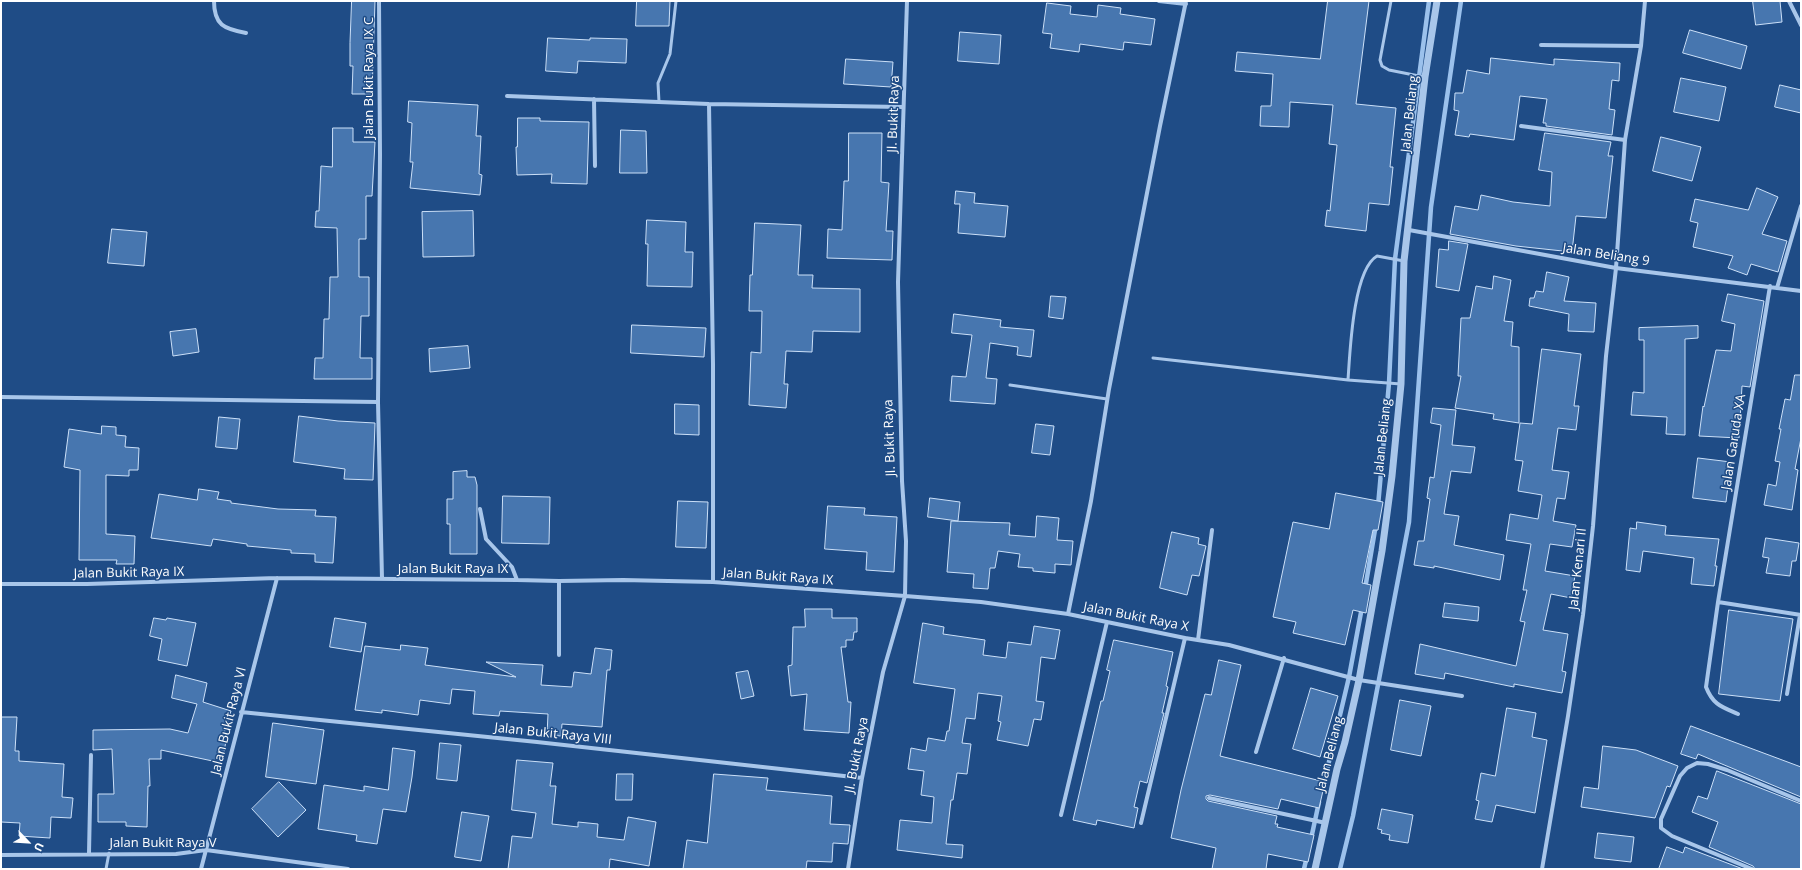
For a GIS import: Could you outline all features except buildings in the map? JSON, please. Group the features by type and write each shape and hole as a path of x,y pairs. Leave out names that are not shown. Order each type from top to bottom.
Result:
{"street":[{"path":"214,1 214,10 217,20 222,26 231,30 246,33"},
{"name":"Jalan Bukit Raya IX C","path":"379,1 380,155 378,402 382,579"},
{"name":"Jl. Bukit Raya","path":"848,869 862,778 883,672 905,596 906,541 901,474 898,290 907,1"},
{"path":"1068,614 1091,501 1107,399 1160,126 1186,3 1159,1"},
{"name":"Jalan Beliang","path":"1315,869 1359,680 1382,551 1392,476 1400,384 1404,261 1409,230 1426,77 1437,1"},
{"name":"Jalan Kenari II","path":"1542,869 1568,716 1583,615 1593,526 1606,363 1616,268 1625,140 1640,46 1645,1"},
{"path":"1789,1 1801,25"},
{"path":"1541,45 1640,46"},
{"path":"507,96 708,104 903,107"},
{"path":"594,99 595,166"},
{"path":"708,104 713,364 713,582"},
{"path":"1521,126 1625,140"},
{"path":"1777,288 1801,206"},
{"name":"Jalan Beliang 9","path":"1409,230 1616,268 1801,291"},
{"name":"Jalan Garuda XA","path":"1738,714 1714,702 1706,687 1718,602 1770,286"},
{"path":"1,397 378,402"},
{"path":"480,509 486,540 512,567 517,580"},
{"path":"1198,640 1212,530"},
{"name":"Jalan Bukit Raya IX","path":"1,584 87,584 277,578 517,580 560,582 623,580 713,582 905,596"},
{"name":"Jalan Bukit Raya VI","path":"201,869 277,578"},
{"path":"559,655 560,582"},
{"name":"Jalan Bukit Raya X","path":"905,596 981,602 1068,614 1185,638 1229,645 1284,658 1359,680 1462,696"},
{"path":"1718,602 1800,615 1787,694"},
{"path":"1061,815 1107,622"},
{"path":"1141,823 1185,638"},
{"path":"1256,752 1284,658"},
{"name":"Jalan Bukit Raya VIII","path":"241,712 537,742 862,778"},
{"path":"89,853 92,755"},
{"path":"1752,869 1672,836 1661,828 1660,819 1680,776 1692,765 1697,763 1708,764 1727,770 1801,801"},
{"path":"1209,798 1326,823"},
{"name":"Jalan Bukit Raya V","path":"1,855 89,853 176,854 206,850 348,869"}],"lane":[{"path":"659,102 658,83 670,54 676,1"},
{"path":"1391,1 1380,60 1382,66 1388,70 1426,77"},
{"path":"1348,380 1357,294 1366,268 1369,262 1377,256 1404,261"},
{"path":"1153,358 1348,380 1400,384"},
{"path":"1010,385 1107,399"},
{"path":"106,869 109,853"}],"waterway":[{"path":"1378,506 1389,383 1395,259 1429,1"},
{"path":"1340,869 1353,816 1409,522 1431,207 1461,1"},
{"path":"1365,589 1376,524"},
{"path":"1323,787 1349,677 1362,607"},
{"path":"1311,839 1319,802"},
{"path":"1304,869 1307,856"}]}
